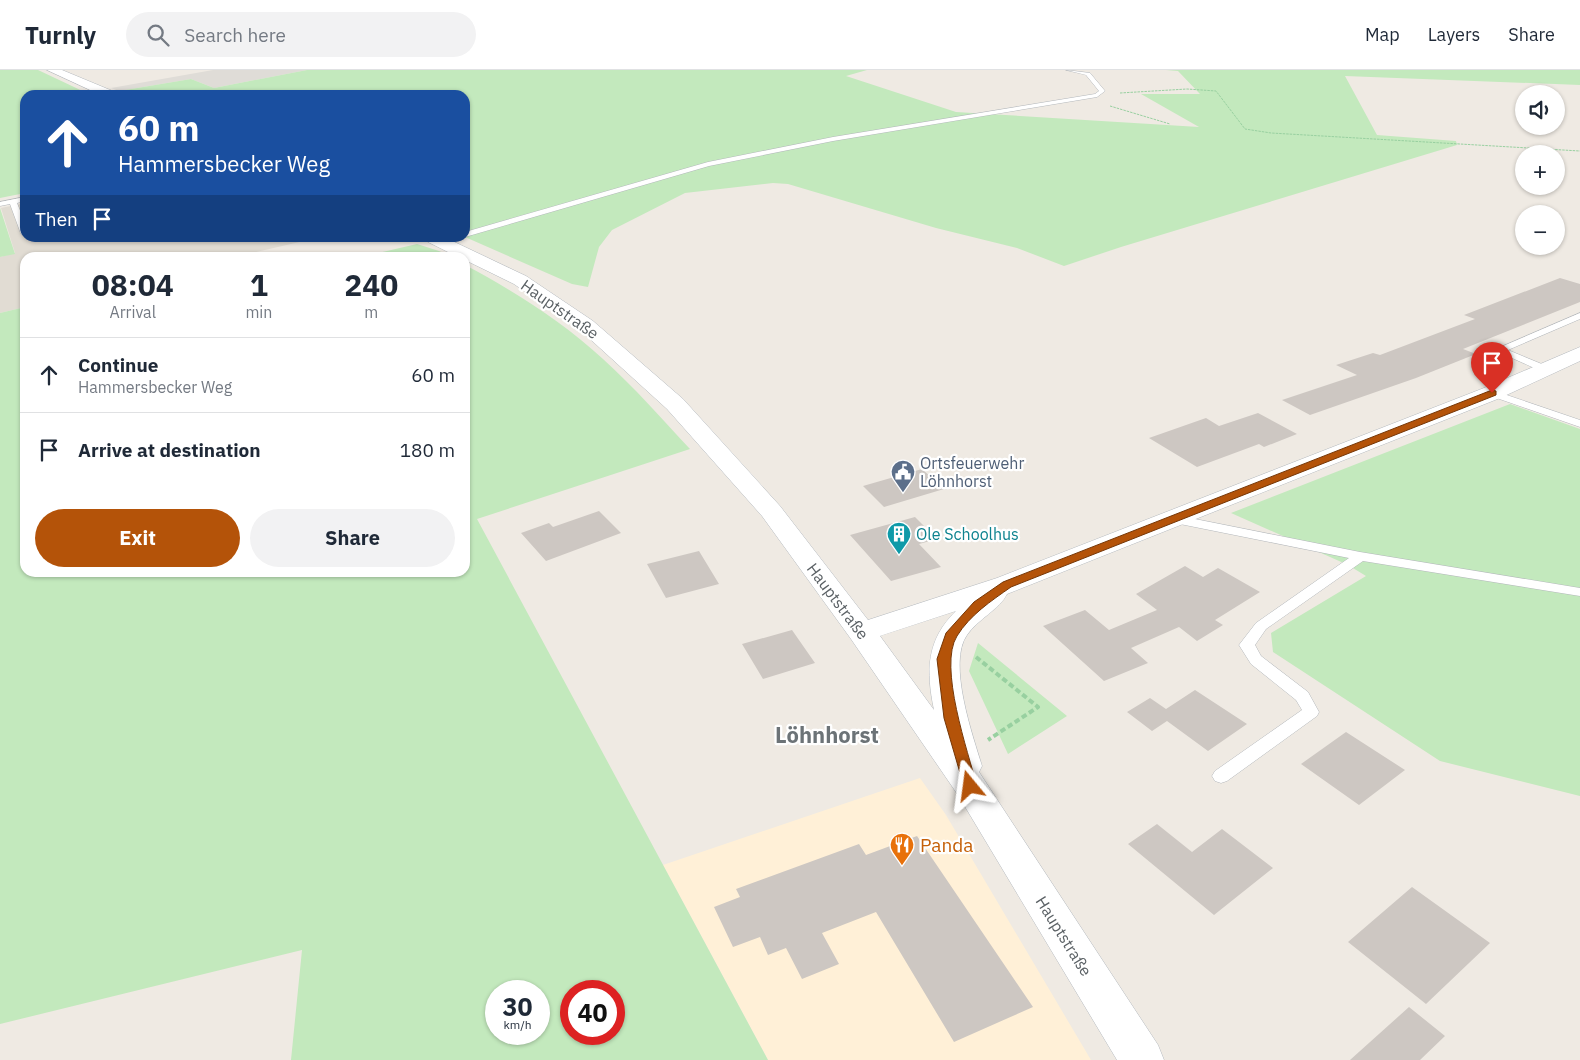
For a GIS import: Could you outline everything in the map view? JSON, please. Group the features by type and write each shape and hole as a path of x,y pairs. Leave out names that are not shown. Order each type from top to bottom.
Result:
{"street":[{"path":"53,70 99,90"},
{"name":"Hauptstraße","path":"457,242 553,301 586,325 675,404 771,511 966,771 1142,1060"},
{"path":"862,632 1007,584 1175,519 1492,393 1580,353"},
{"path":"966,771 951,718 943,659 950,636 978,605 1007,584"}],"lane":[{"path":"470,232 708,164 833,139 997,113 1097,94 1102,91 1088,74 1069,70"},
{"path":"0,204 20,200"},
{"path":"14,202 20,219"},
{"path":"28,242 29,246"},
{"path":"1545,369 1499,350 1580,316"},
{"path":"1492,393 1580,424"},
{"path":"1175,519 1360,556 1580,592"},
{"path":"1221,776 1311,712 1302,696 1256,660 1247,645 1261,626 1360,556"}],"path":[{"path":"1097,94 1187,89 1216,90 1239,124 1245,129 1271,133 1580,151"},
{"path":"1102,104 1170,124"},
{"path":"950,636 1038,707 966,771"}],"shaded area":[{"path":"213,70 307,70 214,88 191,79 125,90 111,88"},
{"path":"20,204 20,242 300,242 257,252 20,252 20,308 0,313 0,257 15,253 1,208"},
{"path":"920,778 946,815 1091,1060 768,1060 663,865"}],"green space":[{"path":"0,70 38,70 80,90 20,90 20,194 0,198"},
{"path":"307,70 867,70 846,76 956,112 1199,127 1141,94 1200,94 1178,71 1166,70 1580,70 1580,85 1345,76 1377,135 1456,141 1457,145 1064,266 1017,248 936,228 788,184 773,183 685,193 612,230 599,247 588,287 572,284 470,239 470,90 125,90 191,79 214,88"},
{"path":"0,208 15,254 0,257"},
{"path":"417,244 441,252 383,252"},
{"path":"470,268 554,319 587,345 648,403 690,449 477,519 768,1060 291,1060 302,950 0,1024 0,313 20,308 20,577 470,577"},
{"path":"1510,404 1580,429 1580,796 1440,761 1273,652 1271,633 1366,576 1348,565 1231,513"},
{"path":"978,643 1067,716 1008,754 969,671"}],"building":[{"path":"1560,278 1580,284 1580,302 1463,349 1476,354 1416,378 1310,415 1282,400 1357,375 1336,365 1373,353 1380,355 1475,319 1464,315"},
{"path":"1258,413 1297,434 1264,447 1259,444 1197,467 1149,438 1206,418 1219,426"},
{"path":"922,469 944,489 884,507 863,486"},
{"path":"599,511 621,533 546,561 521,533 549,523 553,527"},
{"name":"Ole Schoolhus","path":"915,517 937,539 919,544 941,567 891,581 850,535"},
{"path":"699,551 719,584 666,598 647,564"},
{"path":"1185,566 1203,577 1218,568 1260,592 1215,620 1223,625 1197,641 1179,627 1131,648 1148,663 1104,681 1043,626 1085,610 1109,630 1157,610 1136,594"},
{"path":"792,630 815,663 763,679 742,644"},
{"path":"1195,690 1247,724 1208,751 1167,721 1152,731 1127,712 1150,698 1166,709"},
{"path":"1346,732 1405,770 1359,805 1301,764"},
{"path":"1157,824 1192,852 1222,829 1273,868 1214,915 1128,844"},
{"path":"917,836 1033,1007 954,1042 876,912 822,933 839,964 802,979 786,948 768,955 760,937 733,947 714,907 740,897 736,889 859,844 866,855"},
{"path":"1412,887 1490,943 1426,1004 1348,942"},
{"path":"1409,1007 1445,1036 1420,1060 1350,1060"}],"place":[{"name":"Ortsfeuerwehr Löhnhorst","path":"903,493"},
{"name":"Ole Schoolhus","path":"899,555"},
{"name":"Panda","path":"902,866"}],"district":[{"name":"Löhnhorst","path":"827,734"}],"route":[{"path":"970,786 951,718 943,659 950,636 978,605 1007,584 1492,393"}]}
